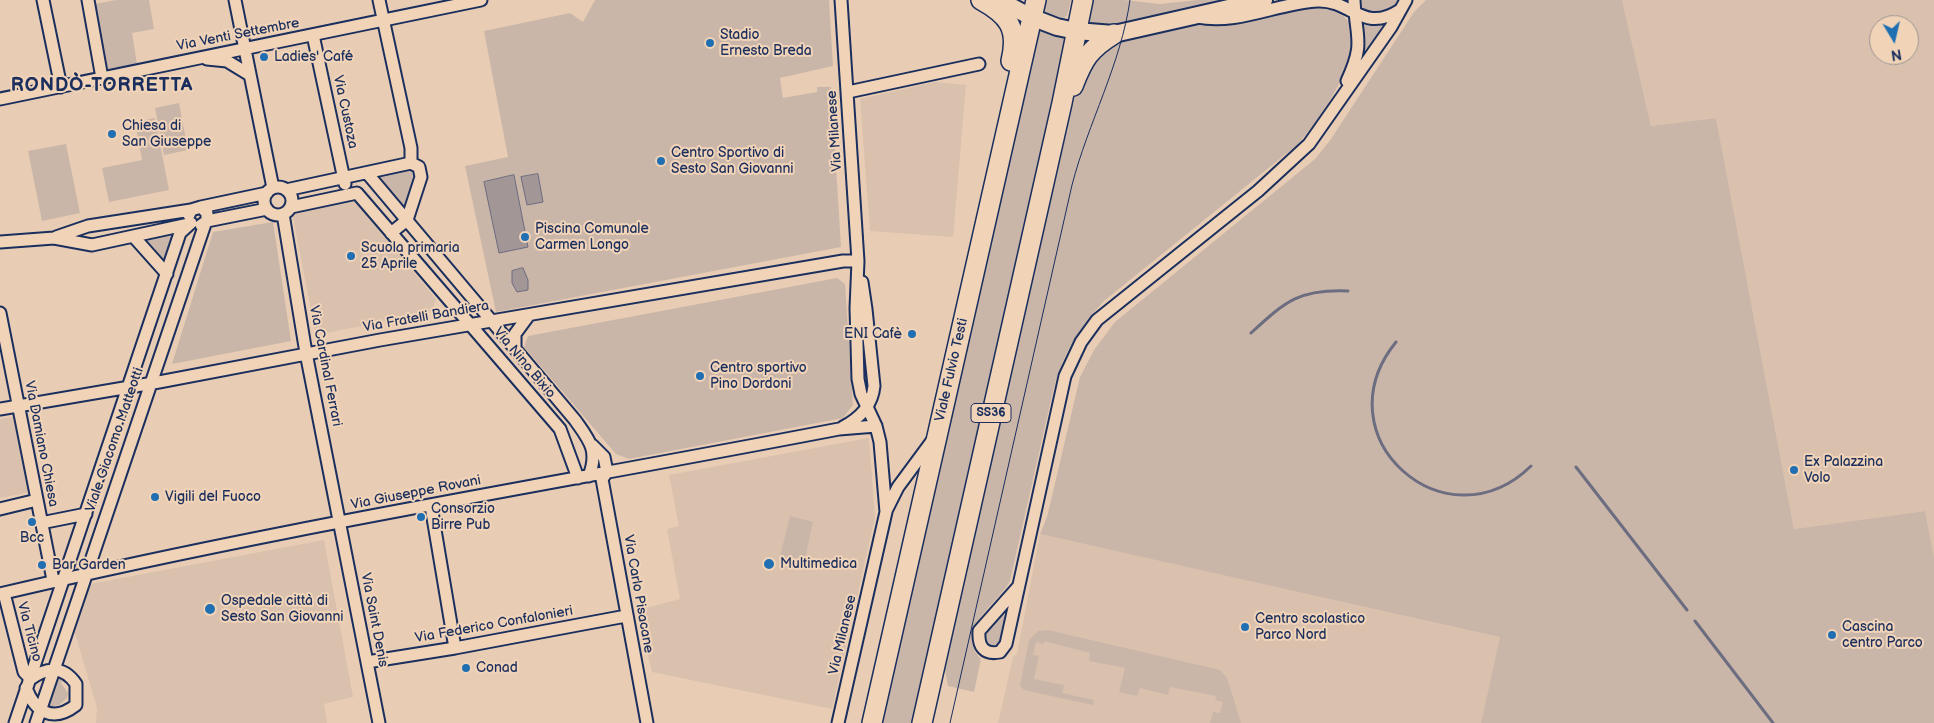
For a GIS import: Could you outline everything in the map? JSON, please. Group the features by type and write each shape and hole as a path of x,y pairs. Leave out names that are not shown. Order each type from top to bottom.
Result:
{"main road":[{"path":"981,0 998,10 1008,21 1015,46 990,152 995,176"},
{"path":"1076,31 1083,0"},
{"name":"Viale Fulvio Testi","path":"872,723 1034,9"},
{"name":"SS36","path":"922,723 1062,103 1076,31"},
{"path":"1062,103 1073,88 1080,67 1089,52 1097,44 1114,34"}],"street":[{"path":"43,0 61,87"},
{"path":"88,0 102,78"},
{"path":"235,0 270,190 264,201 267,209 274,214 352,194"},
{"path":"379,0 411,148 411,163"},
{"name":"Via Venti Settembre","path":"0,99 245,47 313,35 481,0"},
{"name":"Via Milanese","path":"838,723 886,512 880,442 868,406 873,398 874,386 866,309 858,261 841,0"},
{"path":"999,0 1034,9 1076,31 1114,34 1264,0"},
{"path":"1339,101 1357,59 1360,45 1354,14 1354,0"},
{"path":"1191,16 1213,20 1257,14 1318,1 1332,2 1354,14 1379,20 1390,17 1403,5"},
{"path":"1018,587 979,631 979,644 983,650 991,654 1000,652 1004,648 1018,587 1065,376 1081,342 1103,314 1284,169 1309,144 1403,5"},
{"name":"Via Custoza","path":"313,35 344,178 352,194"},
{"path":"198,58 227,61 250,75"},
{"path":"848,92 979,64"},
{"path":"54,238 88,226 196,209 270,190 286,190 411,163 419,167 421,177 407,220 391,233"},
{"name":"Via Nino Bixio","path":"367,172 575,420 592,445 604,457 607,472"},
{"path":"286,190 292,198 287,210"},
{"name":"Via Nino Bixio","path":"352,194 391,233 560,429 584,477"},
{"path":"196,209 207,213 206,221"},
{"path":"191,223 188,216 196,209"},
{"path":"0,242 54,238 92,245 191,223 199,226 206,221 267,209"},
{"name":"Via Cardinal Ferrari","path":"287,210 306,353 340,522"},
{"name":"Viale Giacomo Matteotti","path":"38,718 206,221"},
{"name":"Viale Giacomo Matteotti","path":"15,723 58,579 86,514 180,234 191,223"},
{"path":"134,237 167,274"},
{"name":"Via Fratelli Bandiera","path":"0,409 150,384 306,353 471,324 842,261 858,261"},
{"name":"Via Damiano Chiesa","path":"0,313 41,523 58,579"},
{"name":"Via Nino Bixio","path":"515,348 515,334 528,315"},
{"path":"158,362 176,379"},
{"name":"Via Giuseppe Rovani","path":"839,429 859,417 868,406"},
{"path":"560,429 575,420"},
{"name":"Via Giuseppe Rovani","path":"2,593 58,579 340,522 839,429 876,426"},
{"path":"886,512 898,487 938,431"},
{"path":"584,477 594,464 592,445"},
{"name":"Via Carlo Pisacane","path":"607,472 602,479 647,723"},
{"path":"0,509 37,500"},
{"path":"431,506 455,648"},
{"name":"Viale Giacomo Matteotti","path":"41,523 86,514"},
{"name":"Via Saint Denis","path":"340,522 379,723"},
{"name":"Via Ticino","path":"2,593 28,682"},
{"name":"Via Federico Confalonieri","path":"367,662 455,648 626,616"},
{"path":"53,669 64,673 76,684 76,705 69,712 52,717 38,718 31,700 28,682 43,671 53,669"}],"shaded area":[{"path":"116,0 149,0 154,29 132,33 137,64 106,69 95,4"},
{"name":"Centro Sportivo di Sesto San Giovanni","path":"595,0 829,0 833,66 780,78 783,98 817,92 817,87 831,87 841,247 496,312 465,166 508,157 484,31 570,13 583,22"},
{"path":"1044,0 1071,0 1067,16 1063,18 1045,12"},
{"path":"1092,0 1124,0 1160,4 1197,0 1239,0 1115,27 1087,23"},
{"path":"1359,0 1400,0 1395,7 1381,16 1366,13"},
{"path":"1426,0 1622,0 1651,126 1716,118 1794,529 1925,511 1934,557 1934,723 1481,723 1500,637 1040,534 1047,517 1080,377 1094,350 1115,322 1315,159 1331,139 1414,12"},
{"path":"1622,0 1934,0 1934,557 1925,511 1794,529 1716,118 1651,126"},
{"path":"1307,8 1335,11 1349,23 1353,41 1348,63 1338,87 1324,110 1297,145 1104,301 1073,341 1062,363 1054,387 1010,581 974,628 972,638 974,648 981,659 974,692 948,686 944,665 1081,70 1100,46 1194,23 1237,23"},
{"path":"1360,20 1390,21 1357,68 1364,44"},
{"path":"1037,28 1065,35 1005,319 914,723 879,723"},
{"path":"935,82 966,85 953,237 870,231 860,99"},
{"path":"179,103 188,150 164,155 155,108"},
{"path":"155,118 169,190 109,202 102,168 142,160 135,122"},
{"path":"66,144 80,213 42,221 28,151"},
{"path":"409,169 412,171 413,178 405,208 376,176"},
{"path":"538,174 543,202 527,205 521,177"},
{"path":"514,175 528,247 499,253 484,182"},
{"name":"Scuola primaria 25 Aprile","path":"354,201 436,299 432,312 316,335 292,213"},
{"path":"273,222 291,341 172,364 213,232"},
{"path":"176,234 165,262 147,240"},
{"path":"523,268 528,280 528,290 517,292 512,283 512,271"},
{"name":"Centro sportivo Pino Dordoni","path":"837,278 845,284 853,405 843,418 629,459 616,454 524,347 528,336"},
{"path":"13,417 30,492 0,498 0,419"},
{"name":"Multimedica","path":"869,438 875,517 832,709 652,672 638,610 680,599 667,529 679,526 669,475"},
{"path":"790,516 813,522 804,563 780,557"},
{"name":"Centro scolastico Parco Nord","path":"1040,534 1501,634 1481,723 998,723 1013,657 1017,654"},
{"name":"Ospedale città di Sesto San Giovanni","path":"324,540 353,697 324,704 327,723 96,723 97,708 75,633 90,584"},
{"path":"1003,613 1005,616 999,644 989,647 984,639 985,632"},
{"path":"1048,630 1220,670 1227,678 1241,723 1210,723 1213,712 1220,713 1223,702 1215,700 1216,696 1170,687 1168,695 1140,688 1137,696 1119,692 1125,668 1089,661 1090,653 1044,641 1044,644 1036,642 1033,655 1039,656 1034,679 1064,685 1062,693 1094,700 1093,705 1024,690 1020,685 1029,640 1038,631"},
{"path":"58,674 64,677 61,683 68,693 67,698 59,705 54,706 51,712 45,711"}],"waterway":[{"path":"1251,333 1294,299 1317,292 1348,291"},
{"path":"1396,342 1376,378 1373,413 1382,445 1403,471 1431,488 1463,495 1498,488 1531,466"},
{"path":"1576,467 1687,610"},
{"path":"1695,621 1773,723"}],"tram line":[{"path":"950,723 1072,185 1112,70 1126,24 1130,0"}],"place":[{"name":"Stadio Ernesto Breda","path":"710,43"},
{"name":"Ladies' Café","path":"264,57"},
{"name":"Chiesa di San Giuseppe","path":"112,134"},
{"name":"Centro Sportivo di Sesto San Giovanni","path":"661,161"},
{"name":"Piscina Comunale Carmen Longo","path":"525,237"},
{"name":"Scuola primaria 25 Aprile","path":"351,256"},
{"name":"ENI Cafè","path":"912,334"},
{"name":"Centro sportivo Pino Dordoni","path":"700,376"},
{"name":"Ex Palazzina Volo","path":"1794,470"},
{"name":"Vigili del Fuoco","path":"155,497"},
{"name":"Consorzio Birre Pub","path":"421,517"},
{"name":"Bcc","path":"32,522"},
{"name":"Multimedica","path":"769,564"},
{"name":"Bar Garden","path":"42,565"},
{"name":"Ospedale città di Sesto San Giovanni","path":"210,609"},
{"name":"Centro scolastico Parco Nord","path":"1245,627"},
{"name":"Cascina centro Parco","path":"1832,635"},
{"name":"Conad","path":"466,668"}],"district":[{"name":"RONDÒ-TORRETTA","path":"102,86"}]}
